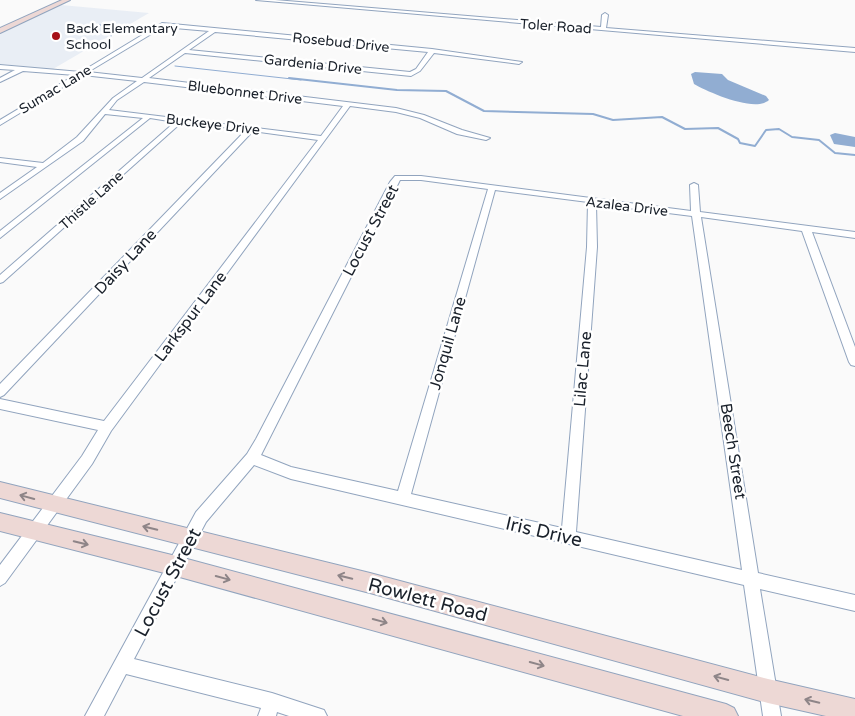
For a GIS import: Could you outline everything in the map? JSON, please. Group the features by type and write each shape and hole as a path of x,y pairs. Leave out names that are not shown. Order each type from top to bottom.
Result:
{"main road":[{"path":"0,28 13,21 25,18 60,0"},
{"path":"0,28 67,0"},
{"name":"Rowlett Road","path":"0,490 53,505 380,585 768,691 855,711"},
{"name":"Rowlett Road","path":"0,522 176,566 726,716"}],"street":[{"name":"Toler Road","path":"258,0 855,50"},
{"path":"603,29 605,15"},
{"name":"Rosebud Drive","path":"162,25 432,51 519,62"},
{"name":"Sumac Lane","path":"0,123 162,25"},
{"path":"0,197 80,139 115,99 214,30"},
{"name":"Gardenia Drive","path":"184,51 411,74 418,70 432,51"},
{"name":"Bluebonnet Drive","path":"0,67 142,79 410,112 448,128 486,138"},
{"path":"0,80 20,70"},
{"name":"Larkspur Lane","path":"0,578 87,460 107,427 348,104"},
{"name":"Buckeye Drive","path":"102,112 149,116 323,138"},
{"path":"0,235 149,116"},
{"name":"Thistle Lane","path":"0,280 181,120"},
{"name":"Daisy Lane","path":"0,392 250,130"},
{"path":"0,160 44,165"},
{"name":"Azalea Drive","path":"398,178 421,178 592,202 855,235"},
{"name":"Locust Street","path":"94,716 210,504 252,458 261,443 394,182 398,178"},
{"name":"Beech Street","path":"694,185 772,716"},
{"name":"Jonquil Lane","path":"403,499 492,188"},
{"name":"Lilac Lane","path":"568,536 592,247 592,202"},
{"path":"806,229 855,362"},
{"path":"0,404 107,427"},
{"name":"Iris Drive","path":"252,458 291,473 855,603"},
{"path":"123,664 270,709 318,716"}],"shaded area":[{"name":"Back Elementary School","path":"61,5 149,13 53,69 0,64 0,33"}],"water":[{"path":"695,72 722,74 728,80 766,96 769,100 753,104 720,96 694,84 691,74"},
{"path":"835,133 855,137 855,147 834,144 830,135"}],"waterway":[{"path":"93,25 111,25 111,36"},
{"path":"175,66 301,80"},
{"path":"289,78 397,90 446,91 484,111 593,114 613,120 662,117 685,129 718,128 738,139 740,143 755,146 766,130 779,129 792,137 819,140 835,153 855,155"}],"place":[{"name":"Back Elementary School","path":"56,36"}]}
